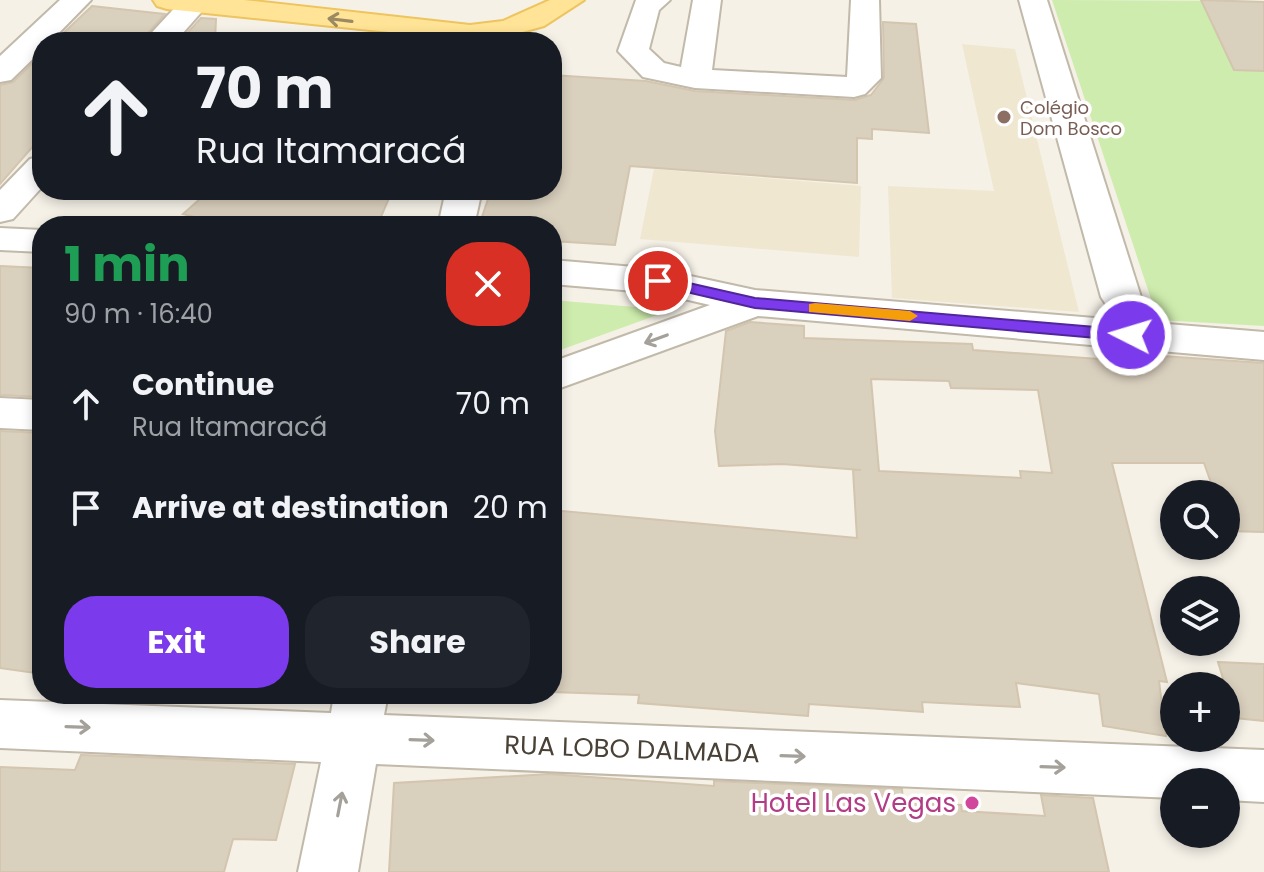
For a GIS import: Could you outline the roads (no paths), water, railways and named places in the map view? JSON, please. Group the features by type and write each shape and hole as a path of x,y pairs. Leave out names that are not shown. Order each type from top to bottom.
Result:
{"main road":[{"path":"512,32 570,0"},
{"path":"186,1 438,32"}],"street":[{"path":"43,32 77,0"},
{"path":"656,0 646,6 633,51 654,70 695,79 854,87 865,78 865,0"},
{"path":"695,79 707,0"},
{"path":"1033,0 1121,297"},
{"path":"165,32 186,1"},
{"path":"0,73 32,43"},
{"path":"0,211 32,177"},
{"path":"0,239 32,241"},
{"path":"562,273 658,281 755,303 1264,346"},
{"path":"562,373 755,303"},
{"path":"0,413 32,415"},
{"path":"328,872 357,715"},
{"name":"RUA LOBO DALMADA","path":"0,724 357,715 1264,776"}],"place":[{"name":"Colégio Dom Bosco","path":"1004,117"},
{"name":"Hotel Las Vegas","path":"972,803"}]}
